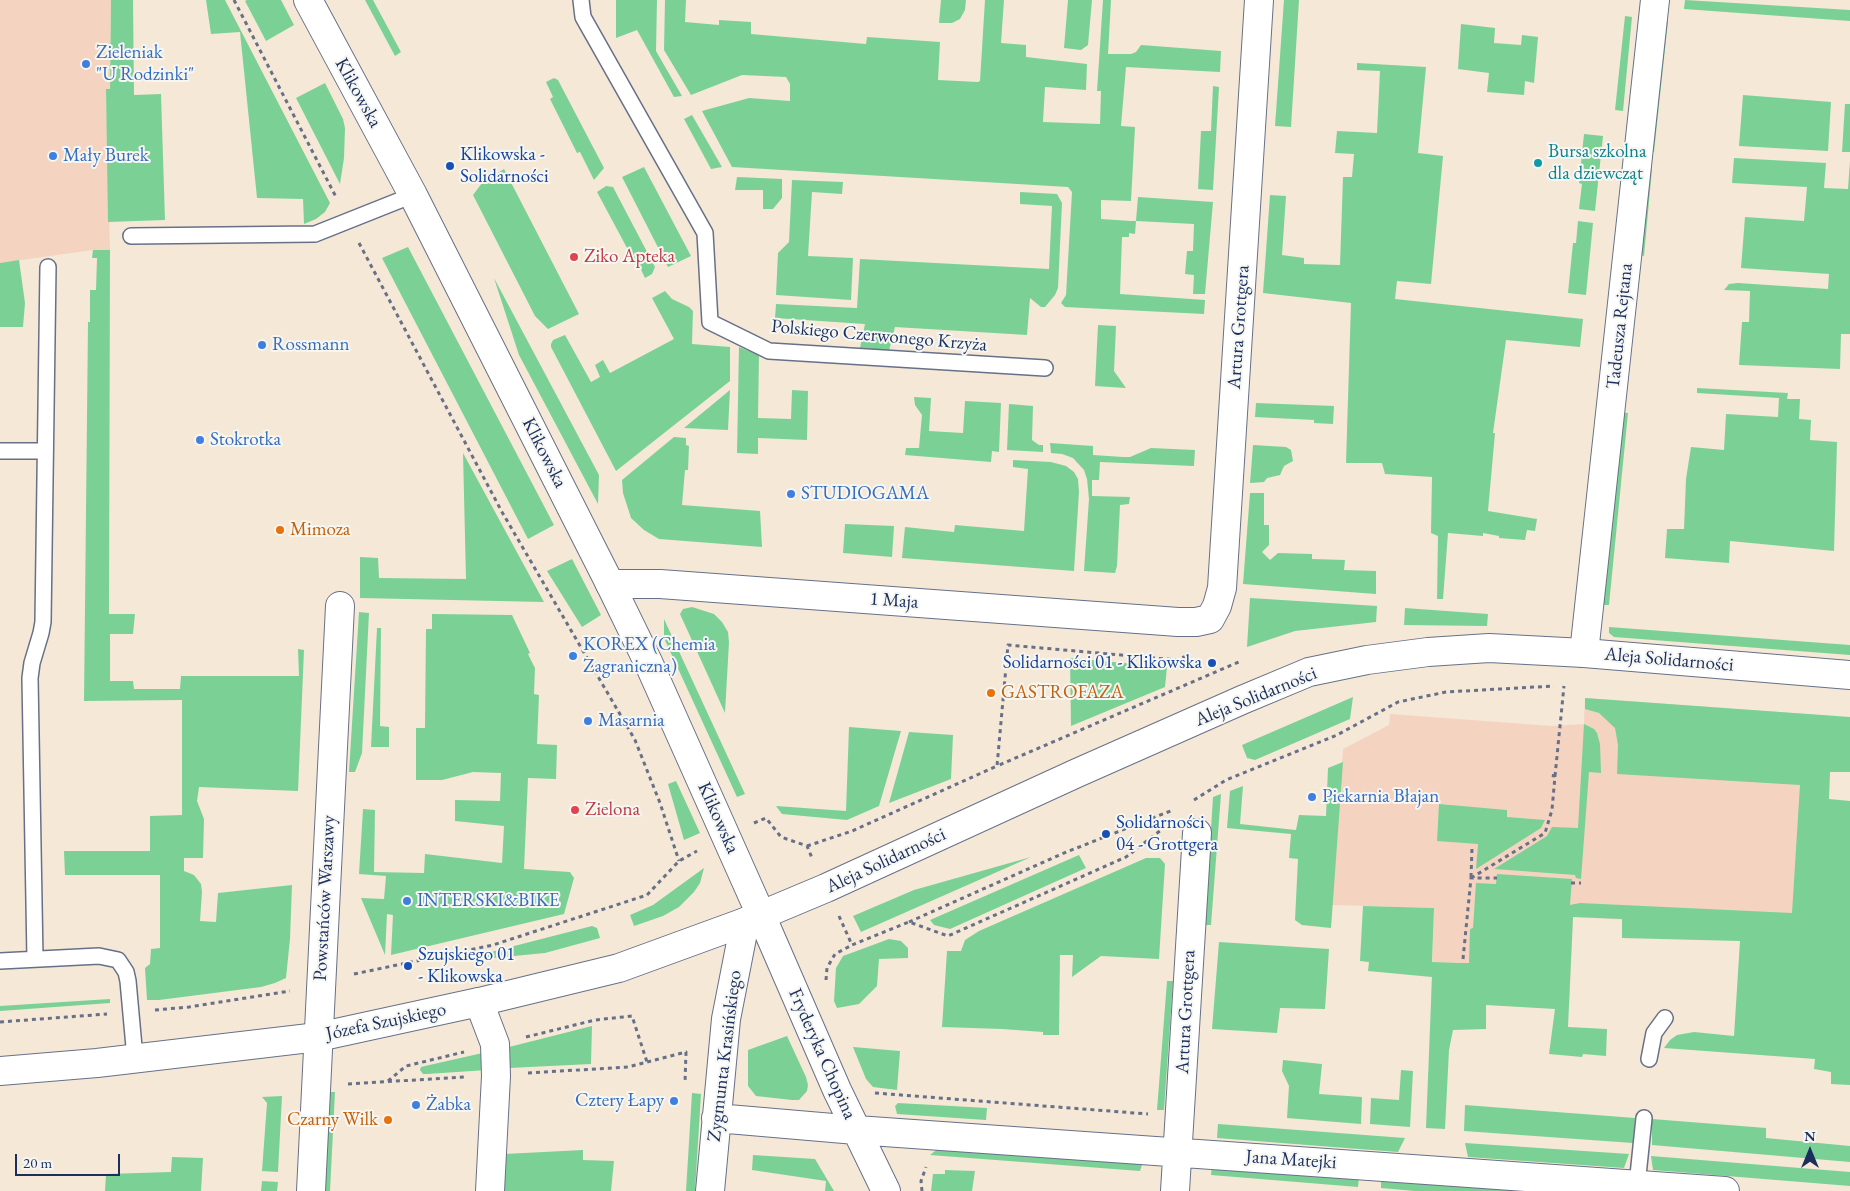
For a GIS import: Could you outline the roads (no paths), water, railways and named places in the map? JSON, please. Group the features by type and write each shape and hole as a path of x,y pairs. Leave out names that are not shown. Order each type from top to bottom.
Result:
{"street":[{"name":"Klikowska","path":"308,0 413,194 610,584 657,682 753,919"},
{"name":"Artura Grottgera","path":"1178,622 1196,622 1210,619 1217,606 1222,588 1259,0"},
{"name":"Tadeusza Rejtana","path":"1584,653 1655,0"},
{"name":"1 Maja","path":"610,584 660,584 1178,622"},
{"name":"Powstańców Warszawy","path":"311,1191 340,606"},
{"name":"Aleja Solidarności","path":"753,919 826,888 1077,773 1309,672 1366,660 1428,652 1490,648 1584,653 1850,675"},
{"name":"Artura Grottgera","path":"1175,1191 1197,833"},
{"name":"Józefa Szujskiego","path":"0,1071 318,1037 479,1002 619,968 753,919"},
{"name":"Zygmunta Krasińskiego","path":"710,1191 726,1019 753,919"},
{"name":"Fryderyka Chopina","path":"753,919 886,1191"},
{"path":"479,1002 496,1044 490,1191"},
{"name":"Jana Matejki","path":"716,1118 856,1130 1725,1191"}],"lane":[{"name":"Polskiego Czerwonego Krzyża","path":"581,0 583,17 705,233 710,322 769,351 1045,368"},
{"path":"131,236 315,234 413,194"},
{"path":"35,959 30,678 43,622 48,267"},
{"path":"0,451 45,451"},
{"path":"0,961 99,956 118,960 126,972 135,1058"},
{"path":"1650,1059 1654,1033 1665,1018"},
{"path":"1637,1185 1644,1118"}],"place":[{"name":"Zieleniak \"U Rodzinki\"","path":"86,64"},
{"name":"Mały Burek","path":"53,156"},
{"name":"Bursa szkolna dla dziewcząt","path":"1538,163"},
{"name":"Klikowska - Solidarności","path":"450,166"},
{"name":"Ziko Apteka","path":"574,257"},
{"name":"Rossmann","path":"262,345"},
{"name":"Stokrotka","path":"200,440"},
{"name":"STUDIOGAMA","path":"791,494"},
{"name":"Mimoza","path":"280,530"},
{"name":"KOREX (Chemia Zagraniczna)","path":"573,656"},
{"name":"Solidarności 01 - Klikowska","path":"1212,663"},
{"name":"GASTROFAZA","path":"991,693"},
{"name":"Masarnia","path":"588,721"},
{"name":"Piekarnia Błajan","path":"1312,797"},
{"name":"Zielona","path":"575,810"},
{"name":"Solidarności 04 - Grottgera","path":"1106,834"},
{"name":"INTERSKI&BIKE","path":"407,901"},
{"name":"Szujskiego 01 - Klikowska","path":"408,966"},
{"name":"Cztery Łapy","path":"674,1101"},
{"name":"Żabka","path":"416,1105"},
{"name":"Czarny Wilk","path":"388,1120"}]}
